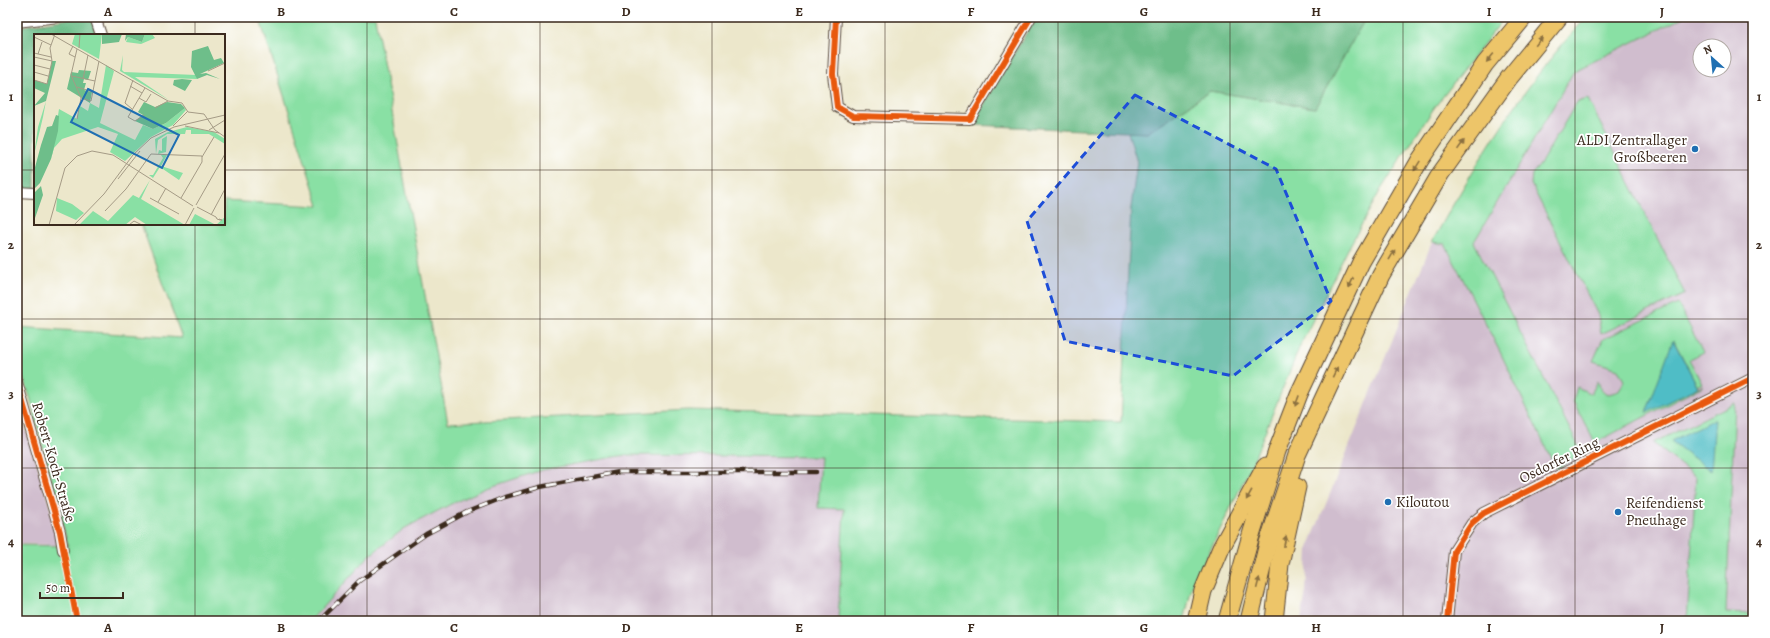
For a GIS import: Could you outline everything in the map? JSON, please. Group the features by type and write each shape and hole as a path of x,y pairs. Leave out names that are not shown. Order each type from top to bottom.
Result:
{"highway":[{"path":"1227,621 1251,535 1277,451 1299,394 1361,262 1396,199 1485,64 1524,17"},
{"path":"1249,621 1268,543 1296,455 1381,275 1434,185 1509,78 1559,17"},
{"path":"1274,621 1280,564 1294,495 1318,407"},
{"path":"1196,621 1203,591 1221,548 1264,468 1277,451"}],"street":[{"path":"17,22 58,17"},
{"path":"95,17 101,34"},
{"path":"836,17 833,74 837,107 853,116 970,119 1031,17"},
{"path":"17,192 34,193"},
{"name":"Osdorfer Ring","path":"1447,621 1454,551 1472,523 1484,513 1753,378"},
{"name":"Robert-Koch-Straße","path":"17,382 60,532 63,550"}],"highlighted area":[{"path":"1135,95 1276,169 1331,301 1233,376 1065,341 1027,221"}],"shaded area":[{"path":"1684,17 1753,17 1753,621 1301,621 1306,591 1308,548 1432,242 1474,242 1574,71"},
{"path":"17,404 35,456 57,532 57,545 17,544"},
{"path":"626,455 821,456 818,508 844,508 838,621 310,621 369,556 405,528 486,488 542,470"}],"green space":[{"path":"80,17 92,17 97,34 34,34 34,193 17,192 17,27"},
{"path":"259,17 375,17 448,423 689,410 1121,422 1131,208 1137,162 1128,132 1147,133 1210,91 1315,108 1366,17 1505,17 1434,108 1380,191 1347,251 1300,346 1252,464 1192,587 1184,621 838,621 844,509 818,508 821,457 626,455 542,470 487,488 453,503 405,528 369,556 310,621 17,621 17,545 68,546 30,397 17,361 17,327 182,338 141,225 225,225 225,201 319,206"},
{"path":"1036,17 1366,17 1315,108 1210,91 1147,133 971,125"},
{"path":"1587,17 1684,17 1574,71 1474,242 1582,453 1556,469 1501,354 1445,244 1432,242 1502,125 1542,69"},
{"path":"1588,99 1685,294 1601,334 1598,315 1531,184 1532,174 1539,166 1577,102"},
{"path":"1678,304 1703,352 1689,359 1702,384 1697,385 1674,341 1647,412 1703,386 1595,443 1573,401 1577,387 1591,394 1598,381 1601,391 1609,394 1619,391 1624,381 1618,369 1593,361 1603,339"},
{"path":"1735,403 1726,613 1753,614 1753,621 1687,621 1696,477 1653,443"}],"water":[{"path":"1673,340 1698,387 1646,413"},
{"path":"1715,419 1711,471 1671,441"}],"railway":[{"path":"319,621 359,581 426,534 467,512 505,497 540,487 619,472 816,472"}],"cycle path":[{"path":"836,17 833,74 837,107 853,116 970,119 1031,17"},
{"path":"1447,621 1454,551 1472,523 1484,513 1753,378"},
{"path":"17,382 60,532 77,621"}],"place":[{"name":"ALDI Zentrallager Großbeeren","path":"1695,149"},
{"name":"Kiloutou","path":"1388,502"},
{"name":"Reifendienst Pneuhage","path":"1618,512"}]}
